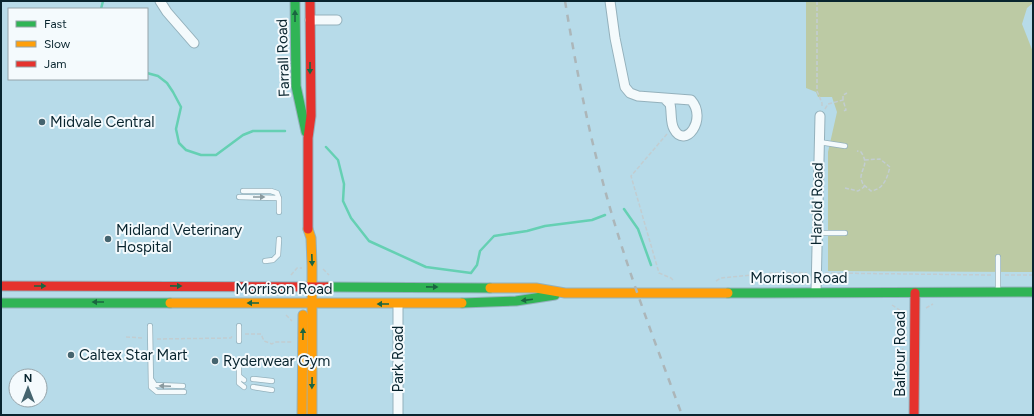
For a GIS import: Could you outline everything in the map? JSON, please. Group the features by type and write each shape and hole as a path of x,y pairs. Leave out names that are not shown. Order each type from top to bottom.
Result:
{"main road":[{"name":"Farrall Road","path":"296,1 296,86 308,138"},
{"name":"Farrall Road","path":"310,1 311,116 308,138 308,233 304,239 308,288 312,415"},
{"path":"295,37 310,37"},
{"path":"296,86 310,85"},
{"name":"Morrison Road","path":"1,286 154,285 308,288 536,288 565,293"},
{"name":"Morrison Road","path":"1,303 398,304 516,301 565,293 1033,292"},
{"name":"Balfour Road","path":"914,415 915,293"},
{"name":"Farrall Road","path":"302,415 308,304"}],"street":[{"path":"160,1 167,12 194,43"},
{"path":"610,1 615,38 625,88 630,93 638,96 691,100 697,109 696,127 693,132 688,135 682,135 673,128 670,104 664,98"},
{"path":"310,20 337,20"},
{"name":"Harold Road","path":"816,292 816,233 820,116"},
{"name":"Park Road","path":"398,304 398,415"}],"lane":[{"path":"819,142 845,146"},
{"path":"243,191 271,191 277,193 279,198 279,212"},
{"path":"239,197 279,198"},
{"path":"816,233 845,233"},
{"path":"265,261 273,260 278,255 279,239"},
{"path":"998,257 998,292"},
{"path":"150,326 150,387 157,392 184,392"},
{"path":"239,326 239,341"},
{"path":"239,366 239,383 244,387"},
{"path":"238,376 244,380"},
{"path":"150,378 155,385 183,386"},
{"path":"253,379 272,381"},
{"path":"253,387 272,390"}],"path":[{"path":"817,1 817,91 822,103 820,116"},
{"path":"843,111 846,110 846,108 843,95 847,93"},
{"path":"820,116 828,104 843,100"},
{"path":"673,128 631,176 659,273 674,279 674,282 680,283"},
{"path":"857,151 862,153 864,160 864,170 861,177 864,185 871,191 880,188 886,180 890,167 880,159 864,160"},
{"path":"845,188 858,191 862,190 864,185"},
{"path":"712,283 721,278 727,277 772,273 811,273"},
{"path":"821,273 993,275"},
{"path":"1003,275 1033,275"},
{"path":"921,309 937,303"},
{"path":"902,311 903,369"},
{"path":"283,313 294,325"},
{"path":"126,337 150,339 231,338 232,336 239,335 261,334 264,341 272,344 276,342 297,342"}],"green space":[{"path":"806,1 1033,1 1033,3 1027,8 1022,24 1033,52 1033,272 828,271 828,152 837,112 832,97 818,97 816,92 806,88"}],"waterway":[{"path":"101,8 103,1"},
{"path":"148,73 158,76 167,83 181,107 176,129 179,143 186,150 201,155 216,155 243,135 253,131 285,131"},
{"path":"326,147 338,160 344,184 343,201 351,218 369,241 426,267 471,273 477,265 480,251 494,236 527,231 545,226 592,220 605,215"},
{"path":"624,209 638,229 651,265"}],"railway":[{"path":"565,1 586,113 610,209 639,298 682,415"}],"traffic: fast":[{"path":"295,1 296,86 306,132"},
{"path":"328,287 490,288"},
{"path":"728,293 1033,292"},
{"path":"462,303 516,301 555,295"},
{"path":"1,303 170,303"}],"traffic: slow":[{"path":"308,229 311,238 312,265 312,415"},
{"path":"490,288 536,288 565,293 728,293"},
{"path":"170,303 462,303"},
{"path":"302,415 303,315"}],"traffic: jam":[{"path":"308,229 308,138 311,116 310,1"},
{"path":"1,286 328,287"},
{"path":"914,415 915,293"}],"place":[{"name":"Midvale Central","path":"42,122"},
{"name":"Midland Veterinary Hospital","path":"108,239"},
{"name":"Caltex Star Mart","path":"71,355"},
{"name":"Ryderwear Gym","path":"215,361"}]}
